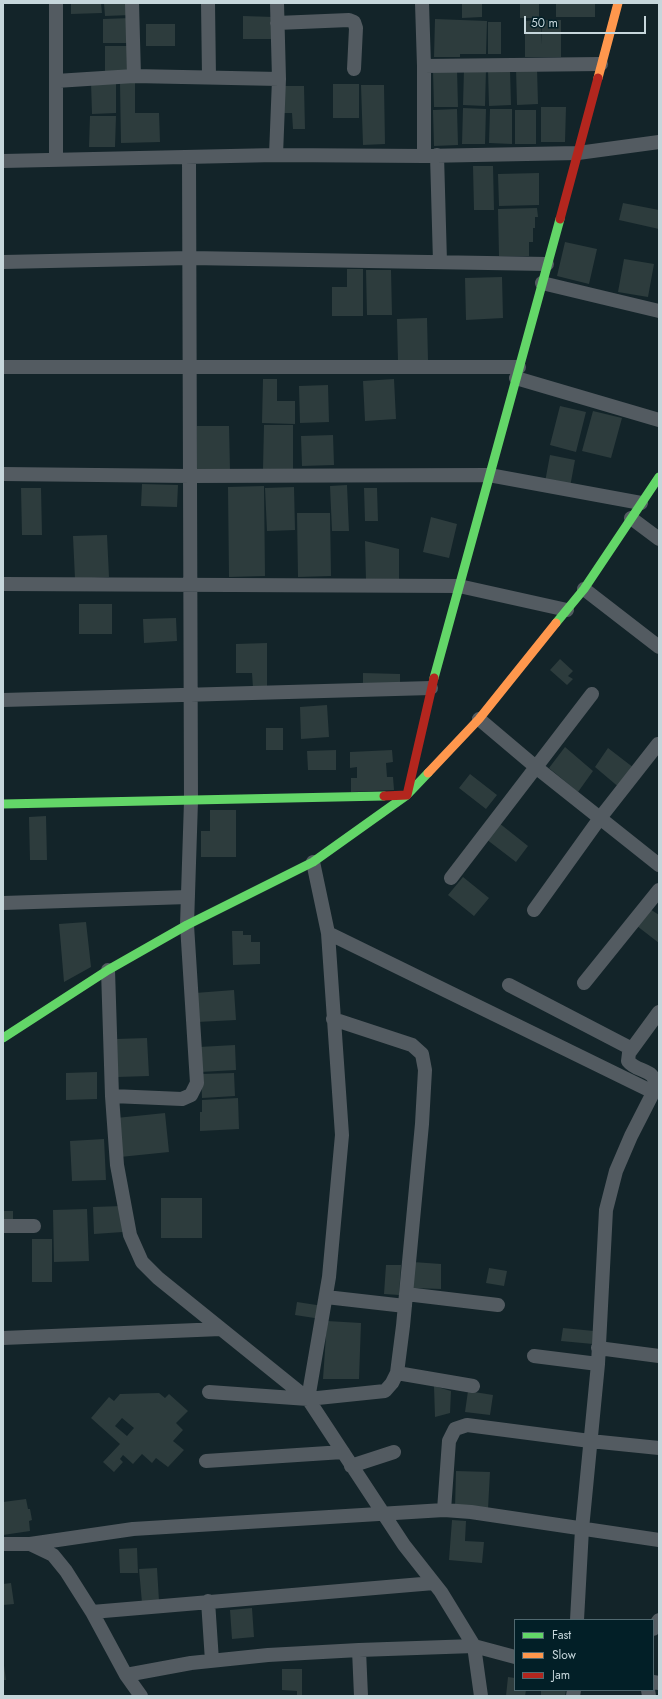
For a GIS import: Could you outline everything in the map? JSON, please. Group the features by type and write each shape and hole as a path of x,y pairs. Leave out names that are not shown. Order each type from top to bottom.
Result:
{"street":[{"path":"56,3 56,160"},
{"path":"132,3 134,76"},
{"path":"208,3 209,77"},
{"path":"276,155 279,79 277,3"},
{"path":"422,3 424,66 430,155 440,262"},
{"path":"407,795 431,688 618,3"},
{"path":"277,23 349,20 354,22 356,28 354,69"},
{"path":"424,66 601,64"},
{"path":"56,81 134,76 279,79"},
{"path":"3,161 276,155 578,153 659,142"},
{"path":"112,1096 182,1099 191,1095 196,1083 187,925 191,801 189,157"},
{"path":"3,262 190,258 547,264"},
{"path":"542,283 658,308"},
{"path":"3,367 190,367 517,372 659,420"},
{"path":"3,474 190,476 490,474 641,503"},
{"path":"3,1038 108,970 187,925 313,862 407,795 479,719 584,589 659,476"},
{"path":"631,518 659,539"},
{"path":"3,584 459,586 567,610"},
{"path":"584,589 659,647"},
{"path":"3,700 431,688"},
{"path":"451,878 537,768 592,694"},
{"path":"479,719 537,768 659,865"},
{"path":"534,910 600,818 658,744"},
{"path":"3,804 407,795"},
{"path":"308,1399 326,1297 342,1135 328,933 313,862"},
{"path":"584,983 659,890"},
{"path":"3,904 188,897"},
{"path":"328,933 656,1085"},
{"path":"108,970 112,1096 117,1165 130,1235 142,1262 158,1278 308,1399 404,1545 441,1592 474,1646 481,1696"},
{"path":"509,985 632,1049"},
{"path":"577,1619 582,1529 598,1364 606,1210 616,1171 656,1085 652,1075 631,1065 628,1060 629,1053 659,1012"},
{"path":"209,1392 308,1399 385,1391 392,1383 397,1373 406,1300 422,1124 425,1070 422,1054 412,1045 333,1019"},
{"path":"3,1226 34,1226"},
{"path":"326,1297 498,1305"},
{"path":"3,1338 221,1329"},
{"path":"598,1348 659,1356"},
{"path":"534,1356 598,1364"},
{"path":"397,1373 473,1386"},
{"path":"444,1510 449,1441 454,1429 468,1424 590,1441 659,1448"},
{"path":"206,1461 343,1452"},
{"path":"351,1466 394,1452"},
{"path":"3,1544 30,1544 133,1529 384,1515 444,1510 471,1512 659,1540"},
{"path":"30,1544 53,1555 66,1572 92,1612 126,1674 141,1696"},
{"path":"92,1612 434,1583"},
{"path":"208,1601 212,1661"},
{"path":"126,1674 212,1661 268,1655 359,1650 474,1646 514,1657"},
{"path":"359,1650 362,1696"}],"building":[{"path":"71,3 101,3 102,13 71,14"},
{"path":"104,3 130,3 131,15 105,16"},
{"path":"462,3 482,3 482,17 462,18"},
{"path":"520,3 539,3 539,18 520,18"},
{"path":"556,3 595,3 595,17 556,17"},
{"path":"243,16 274,17 274,39 243,39"},
{"path":"131,18 131,43 103,43 103,19"},
{"path":"435,19 487,21 486,54 460,54 460,57 434,57"},
{"path":"541,20 542,45 542,20 561,20 561,57 525,57 525,21"},
{"path":"488,22 501,22 501,54 488,54"},
{"path":"146,24 175,24 175,46 146,46"},
{"path":"105,46 131,46 132,73 105,74"},
{"path":"516,68 537,68 538,104 517,105"},
{"path":"457,69 458,107 434,107 433,70"},
{"path":"464,69 486,70 485,106 463,105"},
{"path":"488,70 510,70 511,105 489,106"},
{"path":"91,82 116,82 116,113 92,114"},
{"path":"135,82 135,113 159,113 160,142 121,143 120,83"},
{"path":"333,84 359,84 359,118 333,118"},
{"path":"361,85 384,85 385,144 363,145"},
{"path":"283,86 304,86 305,129 293,129 292,113 284,113"},
{"path":"541,107 566,107 565,142 541,142"},
{"path":"463,108 486,109 485,144 462,144"},
{"path":"457,109 458,145 434,146 433,110"},
{"path":"490,109 512,109 512,144 489,143"},
{"path":"515,110 536,110 536,144 515,144"},
{"path":"90,116 116,116 115,147 89,147"},
{"path":"473,166 493,166 494,210 474,210"},
{"path":"539,173 539,205 499,206 498,174"},
{"path":"623,203 659,210 659,229 619,220"},
{"path":"537,208 538,217 535,217 533,242 529,242 529,256 499,256 498,209"},
{"path":"565,242 597,249 589,284 557,276"},
{"path":"624,259 654,264 648,297 618,292"},
{"path":"347,269 363,269 363,316 332,316 332,287 347,287"},
{"path":"366,270 391,270 392,315 367,315"},
{"path":"502,277 503,318 466,320 465,278"},
{"path":"427,318 428,361 398,362 397,319"},
{"path":"263,379 277,379 277,401 295,401 295,424 262,423"},
{"path":"394,379 396,419 365,421 363,381"},
{"path":"328,385 329,422 300,423 299,386"},
{"path":"560,406 586,412 576,452 550,445"},
{"path":"593,411 622,418 611,458 582,451"},
{"path":"264,425 293,425 293,469 263,469"},
{"path":"197,426 229,426 230,471 197,471"},
{"path":"333,435 334,465 302,466 301,436"},
{"path":"550,455 575,460 570,487 545,482"},
{"path":"142,484 178,485 177,507 141,506"},
{"path":"347,485 349,531 332,531 330,486"},
{"path":"264,486 265,576 229,577 228,487"},
{"path":"294,487 295,530 267,531 265,488"},
{"path":"21,488 41,488 42,535 22,535"},
{"path":"364,488 377,488 378,521 365,521"},
{"path":"297,513 330,513 331,576 298,577"},
{"path":"431,517 457,524 449,558 423,552"},
{"path":"107,535 109,577 75,579 73,536"},
{"path":"365,541 399,549 399,580 366,581"},
{"path":"79,604 112,604 112,634 79,634"},
{"path":"176,618 177,641 144,643 143,619"},
{"path":"267,643 267,688 253,688 252,673 236,673 236,644"},
{"path":"560,659 573,671 568,676 573,679 567,685 550,670"},
{"path":"363,673 400,674 400,687 363,686"},
{"path":"327,705 329,737 301,739 300,707"},
{"path":"266,728 283,728 283,750 266,750"},
{"path":"565,747 593,771 578,792 549,768"},
{"path":"608,748 634,768 621,789 595,767"},
{"path":"336,750 336,770 308,770 307,751"},
{"path":"392,750 393,762 386,763 387,777 393,777 394,790 351,792 351,778 357,778 357,767 350,768 350,752"},
{"path":"470,774 497,795 486,809 459,788"},
{"path":"210,810 236,810 236,857 201,857 201,831 210,831"},
{"path":"46,816 47,860 30,860 29,817"},
{"path":"499,823 528,846 516,862 486,839"},
{"path":"463,877 489,898 474,916 448,895"},
{"path":"650,909 659,915 659,943 637,926"},
{"path":"86,922 91,967 64,982 59,924"},
{"path":"232,931 243,931 243,935 251,935 251,942 260,942 260,964 233,965"},
{"path":"234,990 236,1020 197,1022 195,993"},
{"path":"147,1038 149,1076 117,1077 116,1039"},
{"path":"235,1045 236,1070 200,1072 199,1047"},
{"path":"97,1072 97,1099 66,1100 66,1073"},
{"path":"234,1073 235,1096 202,1098 201,1074"},
{"path":"238,1098 239,1129 200,1131 200,1112 202,1112 202,1100"},
{"path":"165,1113 169,1152 120,1157 116,1118"},
{"path":"104,1139 106,1180 72,1181 70,1141"},
{"path":"161,1198 202,1198 202,1238 161,1238"},
{"path":"122,1206 123,1232 94,1234 93,1207"},
{"path":"87,1209 89,1261 54,1262 53,1210"},
{"path":"3,1211 13,1211 13,1224 3,1223"},
{"path":"32,1239 52,1239 52,1282 32,1282"},
{"path":"413,1262 441,1264 441,1289 412,1288"},
{"path":"386,1265 401,1265 399,1295 384,1294"},
{"path":"489,1268 507,1271 504,1286 486,1283"},
{"path":"297,1302 323,1306 321,1319 295,1315"},
{"path":"327,1321 361,1323 359,1379 323,1379"},
{"path":"563,1328 594,1331 593,1344 561,1341"},
{"path":"434,1386 451,1391 450,1413 435,1417"},
{"path":"468,1391 493,1395 490,1415 465,1412"},
{"path":"159,1393 165,1398 169,1394 188,1411 176,1423 183,1430 173,1441 184,1450 168,1467 156,1458 152,1463 142,1454 133,1464 123,1455 120,1459 123,1462 114,1472 103,1462 120,1444 91,1418 109,1397 114,1401 120,1394","holes":["122,1418 134,1428 127,1436 115,1426"]},
{"path":"456,1471 490,1472 488,1509 455,1508"},
{"path":"26,1499 32,1520 29,1521 30,1531 3,1535 3,1502"},
{"path":"452,1520 466,1521 465,1541 484,1542 482,1563 449,1560"},
{"path":"137,1548 138,1573 120,1573 119,1549"},
{"path":"157,1568 159,1601 142,1603 139,1569"},
{"path":"11,1583 14,1604 3,1605 3,1584"},
{"path":"252,1608 254,1637 232,1639 230,1610"},
{"path":"3,1658 6,1680 3,1680"},
{"path":"282,1669 302,1669 302,1696 297,1696 297,1691 282,1690"},
{"path":"508,1677 514,1678 514,1691 526,1691 525,1696 506,1696"},
{"path":"541,1691 566,1691 565,1696 541,1696"}],"traffic: fast":[{"path":"434,678 560,219"},
{"path":"556,623 584,589 659,477"},
{"path":"3,1038 108,970 187,925 313,862 407,795 428,773"},
{"path":"3,804 384,796"}],"traffic: slow":[{"path":"598,78 618,3"},
{"path":"428,773 479,719 556,623"}],"traffic: jam":[{"path":"560,219 598,78"},
{"path":"384,796 407,795 434,678"}]}
